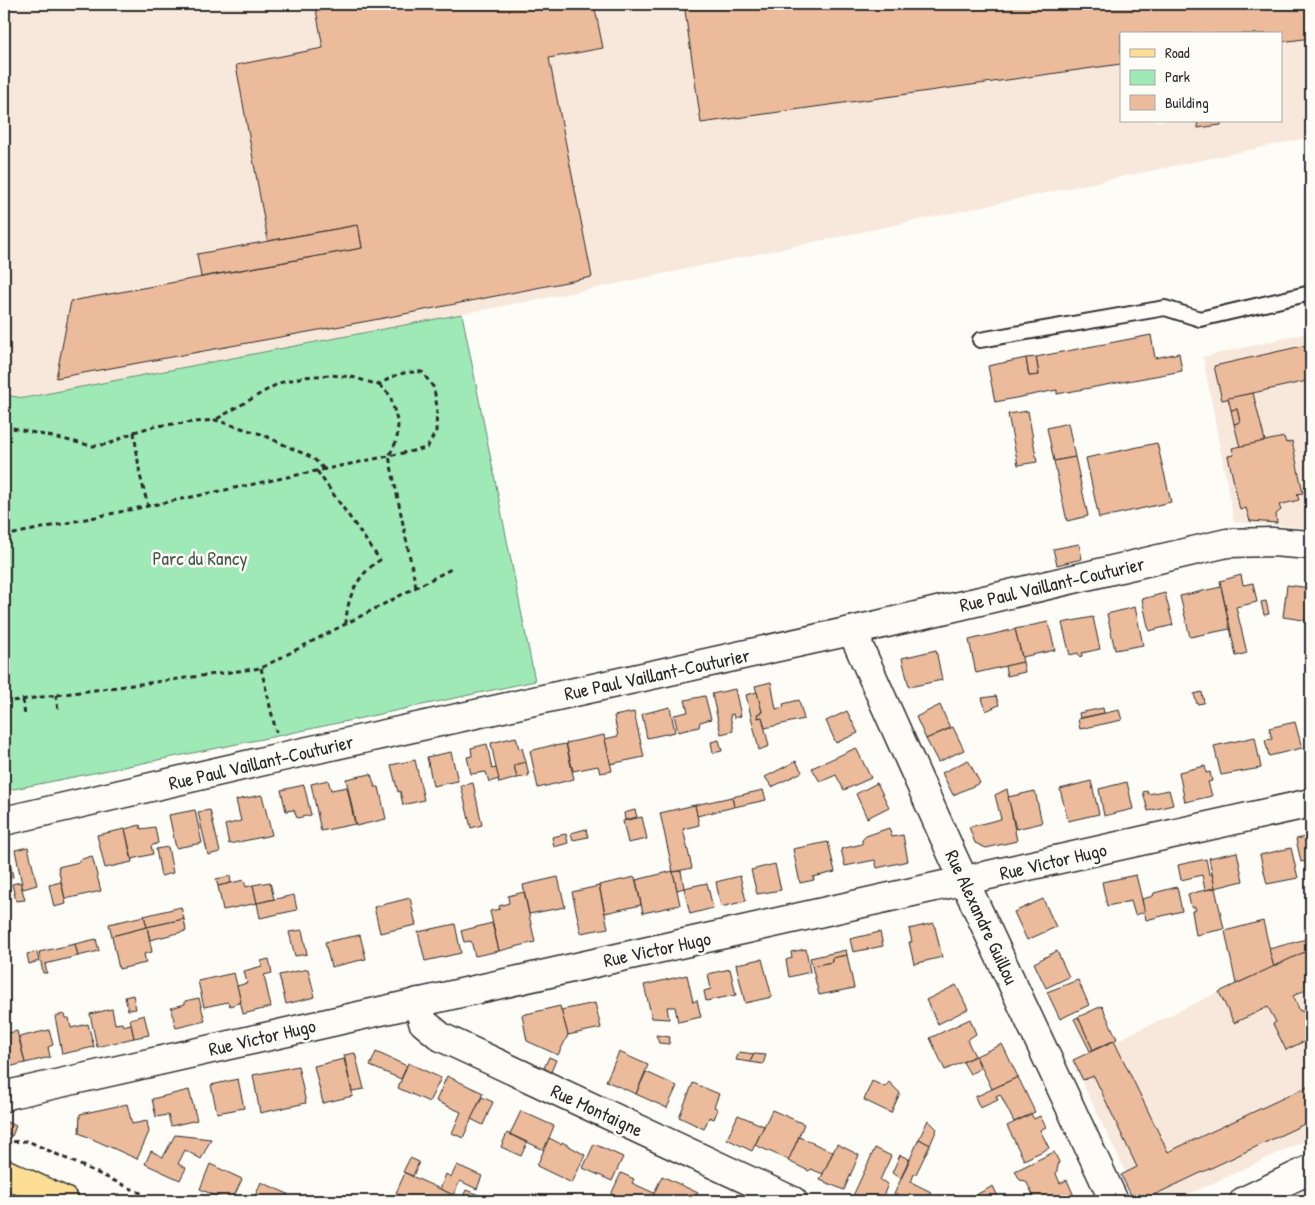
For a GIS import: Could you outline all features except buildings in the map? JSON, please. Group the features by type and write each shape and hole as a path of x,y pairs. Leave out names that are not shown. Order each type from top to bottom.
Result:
{"main road":[{"path":"4,1173 64,1201"}],"street":[{"name":"Rue Paul Vaillant-Couturier","path":"4,821 281,757 852,631 1227,543 1272,542 1311,545"},
{"name":"Rue Alexandre Guillou","path":"852,631 1114,1201"},
{"name":"Rue Victor Hugo","path":"4,1097 418,1002 1311,803"},
{"name":"Rue Montaigne","path":"418,1002 423,1022 441,1037 793,1201"},
{"path":"1244,1201 1311,1169"}],"lane":[{"path":"980,340 1165,308 1200,319 1311,294"}],"path":[{"path":"4,536 427,448 436,431 437,407 434,388 422,372 408,371 392,376 379,385"},
{"path":"215,420 279,383 303,377 330,375 352,377 379,385 390,395 398,424 397,440 389,456 416,587"},
{"path":"4,426 93,446 109,444 134,432 155,426 215,420 261,434 313,458 325,470"},
{"path":"134,432 140,474 148,506"},
{"path":"316,471 380,560 369,567 354,589 349,600 346,624"},
{"path":"4,702 261,668 453,568"},
{"path":"261,668 276,736"},
{"path":"56,695 58,711"},
{"path":"23,700 25,716"},
{"path":"4,1142 28,1141 158,1201"}],"shaded area":[{"path":"4,4 1311,4 1311,137 587,290 24,398 4,395"},
{"path":"1311,332 1311,528 1234,522 1203,357"},
{"path":"1311,948 1311,1138 1174,1201 1140,1201 1072,1062"}],"green space":[{"name":"Parc du Rancy","path":"462,314 535,681 277,736 4,791 4,395 24,398"}]}
